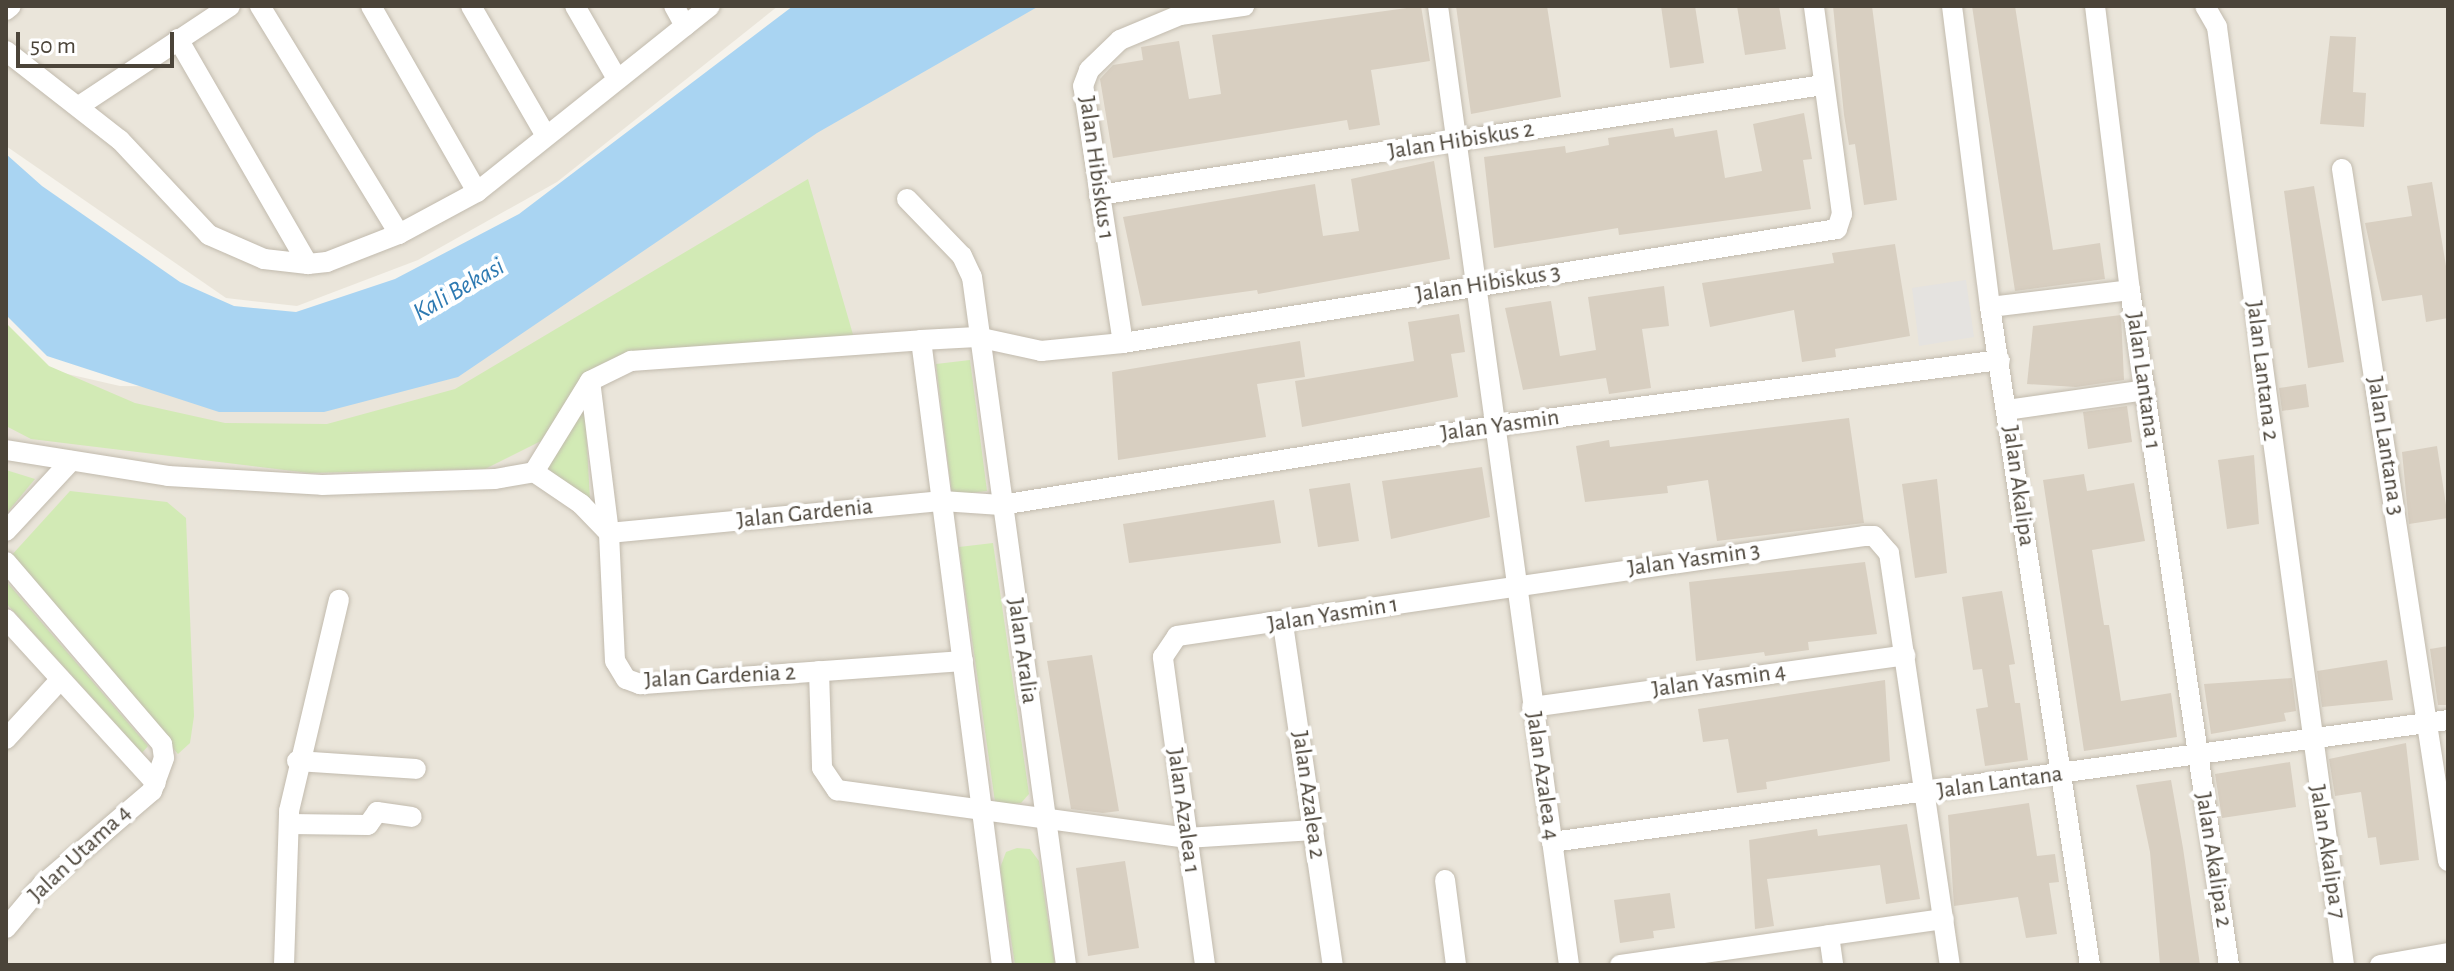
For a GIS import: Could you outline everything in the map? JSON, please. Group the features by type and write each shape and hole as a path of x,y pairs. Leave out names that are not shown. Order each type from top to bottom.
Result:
{"street":[{"path":"6,10 11,6"},
{"path":"79,106 230,6"},
{"path":"260,6 399,234"},
{"path":"371,6 477,192"},
{"path":"471,6 546,136"},
{"path":"575,6 616,77"},
{"path":"674,6 685,26"},
{"path":"6,51 120,140 209,235 264,259 308,264 338,258 399,234 477,192 616,77 710,6"},
{"name":"Jalan Hibiskus 1","path":"1123,343 1083,86 1089,70 1120,40 1154,24 1244,6"},
{"name":"Jalan Azalea 4","path":"1438,6 1492,426 1569,965"},
{"path":"1814,6 1823,85"},
{"name":"Jalan Akalipa","path":"1952,6 1990,307 2090,965"},
{"name":"Jalan Lantana 1","path":"2095,6 2130,290 2197,755"},
{"name":"Jalan Lantana 2","path":"2205,6 2217,27 2310,739"},
{"path":"178,39 308,264"},
{"name":"Jalan Hibiskus 2","path":"1099,195 1823,85"},
{"name":"Jalan Hibiskus 3","path":"590,381 631,361 921,340 977,337 1041,351 1123,343 1837,229 1842,214 1823,85"},
{"name":"Jalan Lantana 3","path":"2342,169 2438,721 2448,861"},
{"name":"Jalan Aralia","path":"907,199 969,266 1066,965"},
{"path":"1990,307 2130,290"},
{"path":"921,340 1002,965"},
{"name":"Jalan Yasmin","path":"1001,505 1492,426 2000,360"},
{"path":"534,472 590,381"},
{"path":"590,381 609,533"},
{"path":"2007,410 2146,390"},
{"path":"6,450 168,476 322,485 495,479 534,472 581,504 609,533"},
{"path":"6,531 71,461"},
{"name":"Jalan Gardenia","path":"609,533 942,501 1001,505"},
{"name":"Jalan Gardenia 2","path":"609,533 615,661 626,679 640,684 963,661"},
{"name":"Jalan Yasmin 3","path":"1515,586 1874,536 1889,553 1905,655"},
{"path":"6,562 162,744 164,766 156,783 6,619"},
{"name":"Jalan Yasmin 1","path":"1163,657 1177,636 1283,624 1515,586"},
{"path":"284,965 289,824 297,761 339,600"},
{"name":"Jalan Azalea 2","path":"1283,624 1333,965"},
{"path":"1905,655 1950,965"},
{"name":"Jalan Yasmin 4","path":"1532,707 1905,655"},
{"name":"Jalan Azalea 1","path":"1163,657 1205,965"},
{"path":"819,671 822,768 837,790 983,813 1045,817 1186,838 1314,830"},
{"path":"6,739 61,679"},
{"name":"Jalan Lantana","path":"1552,842 1925,794 2438,721"},
{"name":"Jalan Akalipa 7","path":"2310,739 2344,965"},
{"name":"Jalan Akalipa 2","path":"2197,755 2229,965"},
{"path":"297,761 416,769"},
{"name":"Jalan Utama 4","path":"6,928 42,885 156,783"},
{"path":"289,824 368,825 377,812 412,817"},
{"path":"1445,880 1456,965"},
{"path":"1620,965 1705,959 1829,935 1944,919"},
{"path":"1829,935 1833,965"},
{"path":"2380,965 2448,953"}],"shaded area":[{"path":"6,6 778,6 557,182 418,260 297,306 226,298 6,146"},
{"path":"956,6 2448,6 2448,965 6,965 6,351 50,370 120,386 230,387"},
{"path":"1966,280 1974,337 1919,346 1912,288"}],"green space":[{"path":"808,179 854,338 624,359 577,385 541,441 485,469 309,473 31,439 6,426 6,323 49,366 135,403 225,423 327,424 455,389"},
{"path":"970,360 987,491 952,495 936,364"},
{"path":"578,411 585,411 590,499 582,499 543,464"},
{"path":"6,470 35,479 6,514"},
{"path":"70,491 167,502 186,518 194,716 190,743 178,754 10,557"},
{"path":"993,543 1029,794 1021,803 1004,805 995,802 959,547"},
{"path":"6,581 148,746 142,753 6,603"},
{"path":"1017,848 1030,849 1039,861 1055,965 1015,965 1000,868 1006,852"}],"water":[{"name":"Kali Bekasi","path":"793,6 1039,6 817,133 458,377 324,412 219,412 47,356 6,315 6,154 42,186 180,282 234,306 296,312 395,279 519,214"}],"building":[{"path":"1421,6 1430,61 1371,70 1380,125 1349,130 1347,120 1113,158 1100,79 1113,65 1143,60 1141,47 1179,41 1189,99 1221,94 1212,35"},
{"path":"1456,6 1547,6 1561,97 1471,114"},
{"path":"1661,6 1695,6 1704,63 1670,68"},
{"path":"1737,6 1779,6 1786,49 1745,55"},
{"path":"1833,6 1872,6 1897,200 1864,205 1855,144 1849,145 1844,115"},
{"path":"1972,6 2015,6 2053,250 2100,243 2105,279 2015,291"},
{"path":"2330,36 2356,37 2353,92 2366,93 2364,127 2320,124"},
{"path":"1804,113 1812,159 1803,160 1811,209 1619,235 1618,228 1494,248 1484,157 1565,146 1566,153 1609,145 1608,138 1673,128 1675,137 1717,130 1725,178 1762,171 1753,124"},
{"path":"1434,161 1450,259 1258,294 1257,290 1142,306 1123,217 1315,184 1323,236 1359,231 1351,179"},
{"path":"2432,182 2448,278 2448,318 2426,322 2422,295 2382,301 2365,223 2412,216 2407,186"},
{"path":"2314,186 2344,362 2308,368 2284,191"},
{"path":"1895,244 1910,336 1835,349 1836,357 1802,362 1794,310 1710,327 1702,283 1834,263 1832,253"},
{"path":"1664,286 1669,326 1642,329 1651,388 1609,394 1606,378 1523,390 1505,308 1551,301 1560,356 1596,350 1588,297"},
{"path":"1459,314 1465,352 1451,354 1458,397 1302,427 1295,381 1414,361 1408,322"},
{"path":"2121,315 2124,380 2076,387 2027,384 2033,326"},
{"path":"1300,341 1305,377 1257,384 1266,437 1118,460 1112,372"},
{"path":"2306,384 2309,407 2282,411 2279,388"},
{"path":"2127,406 2132,442 2088,449 2083,412"},
{"path":"1849,418 1864,523 1717,541 1708,480 1667,486 1668,493 1585,502 1576,446 1609,440 1610,447"},
{"path":"2437,446 2448,518 2409,524 2402,452"},
{"path":"2254,455 2259,524 2227,529 2218,460"},
{"path":"1482,467 1490,517 1391,539 1382,481"},
{"path":"2084,474 2087,491 2134,483 2145,541 2092,550 2104,625 2109,625 2121,701 2171,693 2177,737 2084,751 2043,480"},
{"path":"1937,479 1947,573 1915,578 1902,484"},
{"path":"1350,483 1359,541 1318,547 1309,489"},
{"path":"1274,500 1281,543 1129,563 1123,524"},
{"path":"1865,562 1877,634 1808,642 1809,650 1696,661 1689,582"},
{"path":"2002,591 2015,664 2009,665 2015,703 2020,703 2028,760 1985,766 1976,709 1988,707 1982,669 1973,670 1962,597"},
{"path":"2448,646 2448,705 2438,705 2430,649"},
{"path":"1092,655 1119,811 1103,813 1071,809 1047,661"},
{"path":"2387,660 2393,700 2322,707 2317,671"},
{"path":"2292,678 2296,711 2284,713 2286,721 2211,734 2204,684"},
{"path":"1885,680 1890,761 1766,782 1767,789 1737,793 1728,739 1703,742 1698,709"},
{"path":"2406,743 2419,860 2380,865 2376,837 2368,838 2361,792 2335,796 2329,759"},
{"path":"2290,762 2296,807 2222,818 2215,774"},
{"path":"2171,780 2200,965 2160,965 2150,852 2136,785"},
{"path":"2029,803 2037,856 2055,854 2059,882 2049,883 2057,934 2026,938 2018,897 1954,906 1948,815"},
{"path":"1907,824 1920,899 1886,904 1880,865 1767,879 1774,926 1755,929 1749,840 1817,829 1818,836"},
{"path":"1125,861 1139,948 1088,956 1076,868"},
{"path":"1670,893 1675,928 1653,931 1654,938 1620,943 1614,900"}]}
